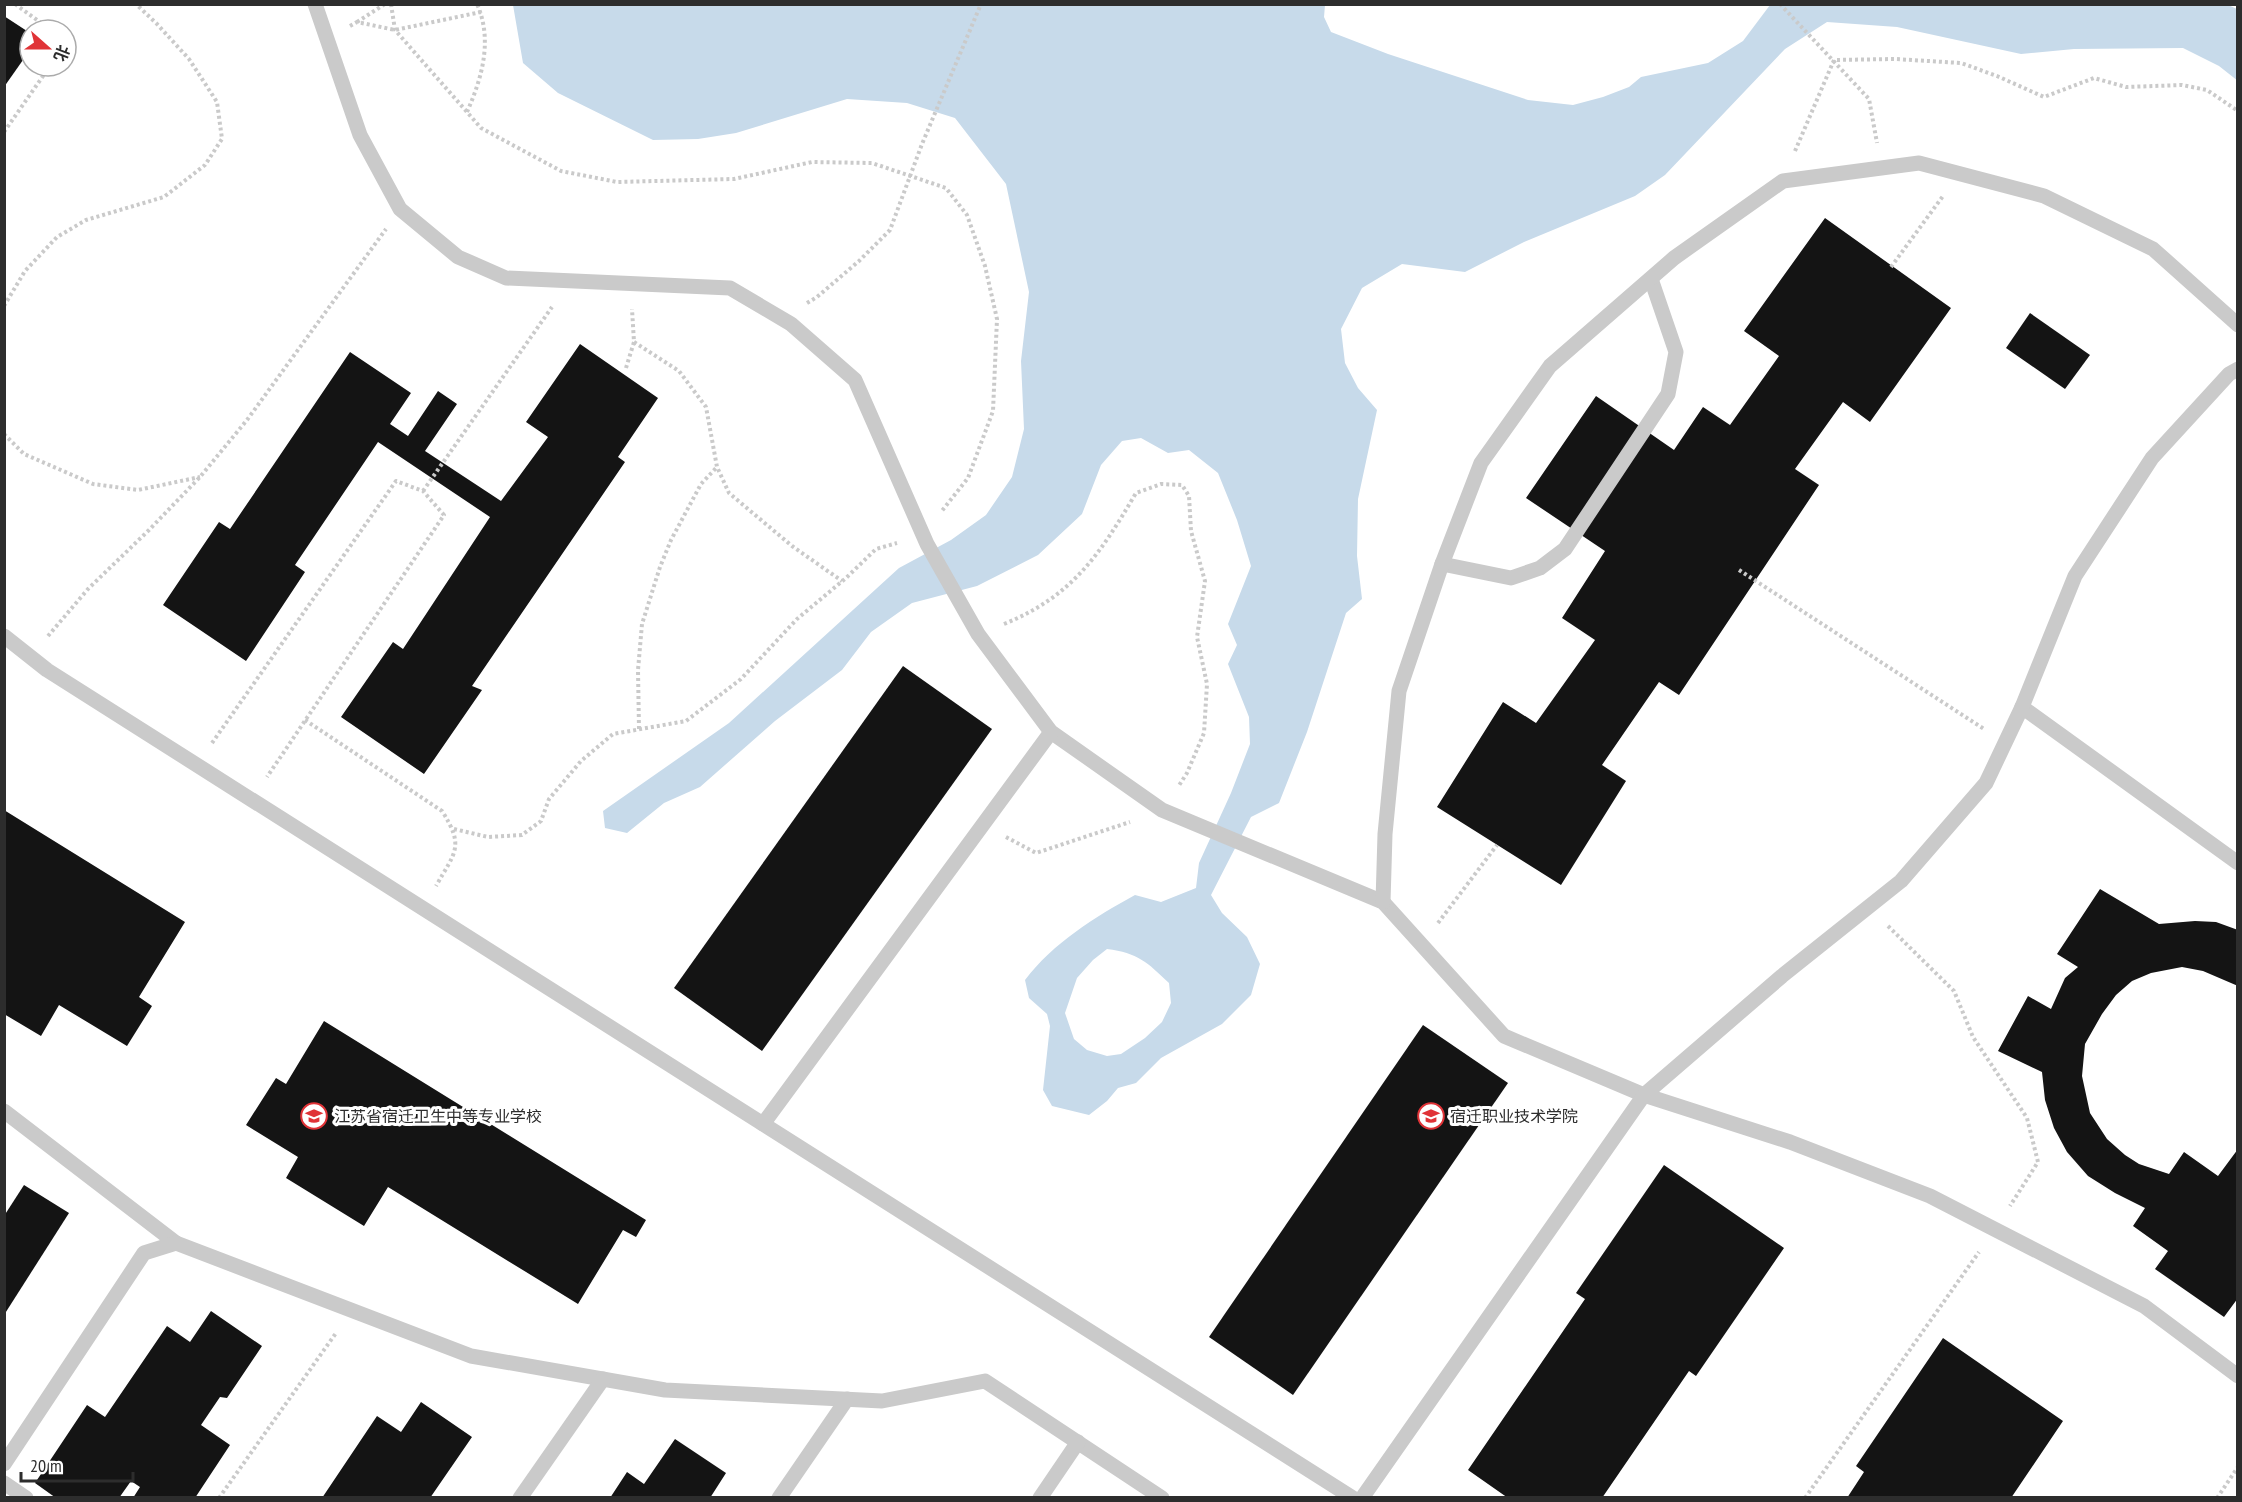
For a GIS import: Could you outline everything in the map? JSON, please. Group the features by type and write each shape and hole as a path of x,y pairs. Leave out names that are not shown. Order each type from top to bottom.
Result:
{"lane":[{"path":"315,4 360,135 400,209 458,257 506,278 730,288 790,324 855,380 925,539 968,618 1051,732 1162,810 1383,902 1504,1036 1644,1095 1790,1142 1930,1196 2144,1306 2238,1376"},
{"path":"1383,902 1385,834 1399,691 1442,564 1481,463 1550,366 1674,258 1783,181 1919,163 2044,196 2153,249 2238,325"},
{"path":"1442,564 1511,578 1540,568 1564,549 1668,394 1676,352 1651,279"},
{"path":"1362,1497 1644,1095 1782,976 1901,881 1986,783 2022,707 2075,576 2152,458 2229,374 2238,369"},
{"path":"4,636 47,670 1353,1497"},
{"path":"2022,707 2238,863"},
{"path":"764,1124 1051,732"},
{"path":"4,1111 176,1243 471,1356 665,1390 882,1401 985,1381 1162,1497"},
{"path":"4,1464 144,1253 176,1243"},
{"path":"519,1497 603,1378"},
{"path":"779,1497 847,1399"},
{"path":"1040,1497 1078,1442"},
{"path":"4,1483 26,1497"}],"path":[{"path":"15,4 34,18"},
{"path":"4,306 25,271 57,237 86,220 164,197 205,165 222,139 217,102 189,59 136,4"},
{"path":"327,37 385,4"},
{"path":"391,4 395,30 482,128 561,171 617,182 734,179 812,162 872,163 946,188 967,215 985,266 997,319 993,411 968,478 925,539 876,549 796,619 741,678 686,721 614,734 581,761 549,799 541,821 522,835 488,837 454,829"},
{"path":"468,112 479,87 486,49 481,12 477,4"},
{"path":"780,317 818,297 890,230 922,144 981,4"},
{"path":"1780,4 1869,99 1880,168"},
{"path":"357,22 395,30 481,12"},
{"path":"1834,60 1895,59 1960,63 1997,76 2043,97 2094,78 2126,87 2182,85 2207,90 2238,111"},
{"path":"1783,181 1834,60"},
{"path":"4,132 42,78"},
{"path":"1891,267 1959,173"},
{"path":"30,657 88,589 200,477 247,420 400,209"},
{"path":"423,491 569,282"},
{"path":"626,368 634,342 631,284"},
{"path":"634,342 679,371 706,407 717,467 729,493 792,546 842,581"},
{"path":"4,434 24,454 93,484 138,490 200,477"},
{"path":"639,729 638,670 642,624 671,540 701,484 717,467"},
{"path":"196,765 396,481 423,491 444,515 251,800"},
{"path":"978,634 1029,614 1075,581 1108,541 1136,493 1161,484 1182,484 1189,496 1191,531 1205,581 1197,637 1207,684 1204,733 1188,773 1162,810 1036,853 984,823"},
{"path":"1739,570 2005,742"},
{"path":"305,720 442,811 454,829 457,849 423,908"},
{"path":"1422,945 1497,844"},
{"path":"219,1497 352,1310"},
{"path":"2217,1497 2238,1467"}],"water":[{"path":"2226,4 2237,9 2238,81 2219,66 2183,48 2074,49 2021,54 1897,27 1827,22 1785,49 1665,175 1635,196 1524,242 1465,272 1402,264 1362,288 1341,329 1345,363 1358,388 1377,410 1358,499 1357,556 1362,599 1346,613 1307,732 1279,803 1251,817 1211,895 1222,913 1247,937 1260,964 1251,995 1222,1024 1161,1058 1136,1083 1118,1088 1107,1101 1089,1115 1052,1106 1043,1090 1050,1026 1047,1014 1029,998 1025,980 1048,954 1076,932 1135,895 1161,902 1196,888 1199,863 1231,793 1250,744 1249,717 1228,664 1237,645 1228,624 1251,566 1237,520 1218,473 1189,450 1168,453 1141,438 1122,441 1101,465 1082,514 1038,555 977,586 912,603 871,632 842,670 775,721 700,787 664,803 627,833 605,828 603,811 729,723 899,568 951,540 986,515 1012,477 1024,429 1021,361 1029,292 1006,184 955,118 907,103 847,99 736,133 698,139 653,140 558,93 523,63 513,5 1325,5 1324,17 1331,32 1388,54 1528,100 1573,105 1629,87 1641,77 1708,63 1743,41 1770,5","holes":["1107,949 1127,953 1154,969 1169,983 1171,1003 1162,1022 1145,1038 1121,1054 1107,1056 1087,1050 1074,1039 1065,1013 1077,978 1093,960"]}],"building":[{"path":"4,16 18,25 18,67 4,87"},
{"path":"1825,218 1951,308 1870,422 1843,402 1795,469 1819,485 1679,695 1659,682 1602,765 1626,781 1561,885 1437,807 1503,702 1536,723 1595,640 1562,618 1605,551 1526,498 1596,396 1674,450 1703,407 1730,425 1779,356 1744,331"},
{"path":"2030,313 2090,355 2065,389 2006,348"},
{"path":"580,344 658,398 618,457 625,462 472,686 482,690 424,774 341,717 393,642 403,649 490,517 378,442 295,565 305,572 246,661 163,605 219,522 230,529 350,352 411,393 390,424 408,436 438,391 457,404 425,451 501,501 548,437 526,422"},
{"path":"903,666 992,729 762,1051 674,988"},
{"path":"4,810 185,922 139,997 152,1006 127,1046 59,1005 41,1036 4,1014"},
{"path":"2100,889 2159,924 2216,922 2238,930 2238,986 2203,971 2182,967 2151,973 2132,981 2116,995 2085,1044 2082,1076 2090,1113 2107,1139 2139,1164 2169,1174 2184,1152 2218,1176 2238,1149 2238,1298 2224,1317 2155,1269 2168,1251 2133,1226 2145,1208 2088,1176 2067,1152 2054,1128 2045,1100 2042,1072 1998,1051 2028,996 2051,1009 2065,978 2078,967 2057,954"},
{"path":"324,1021 646,1220 636,1237 623,1230 578,1304 388,1187 364,1226 286,1178 298,1157 246,1125 276,1078 286,1084"},
{"path":"1423,1025 1508,1083 1293,1395 1209,1337"},
{"path":"1664,1165 1784,1248 1696,1376 1689,1371 1602,1498 1508,1498 1468,1470 1585,1299 1576,1293"},
{"path":"24,1185 69,1213 4,1315 4,1216"},
{"path":"211,1311 262,1346 227,1398 220,1397 201,1425 230,1445 195,1498 133,1498 140,1487 131,1481 119,1498 56,1498 35,1483 87,1405 105,1417 167,1326 190,1342"},
{"path":"1943,1338 2063,1421 2011,1498 1847,1498 1864,1472 1856,1466"},
{"path":"421,1402 472,1437 430,1498 322,1498 377,1416 401,1432"},
{"path":"675,1439 726,1473 710,1498 610,1498 627,1472 644,1484"}],"place":[{"name":"江苏省宿迁卫生中等专业学校","path":"314,1116"},
{"name":"宿迁职业技术学院","path":"1431,1116"}]}
